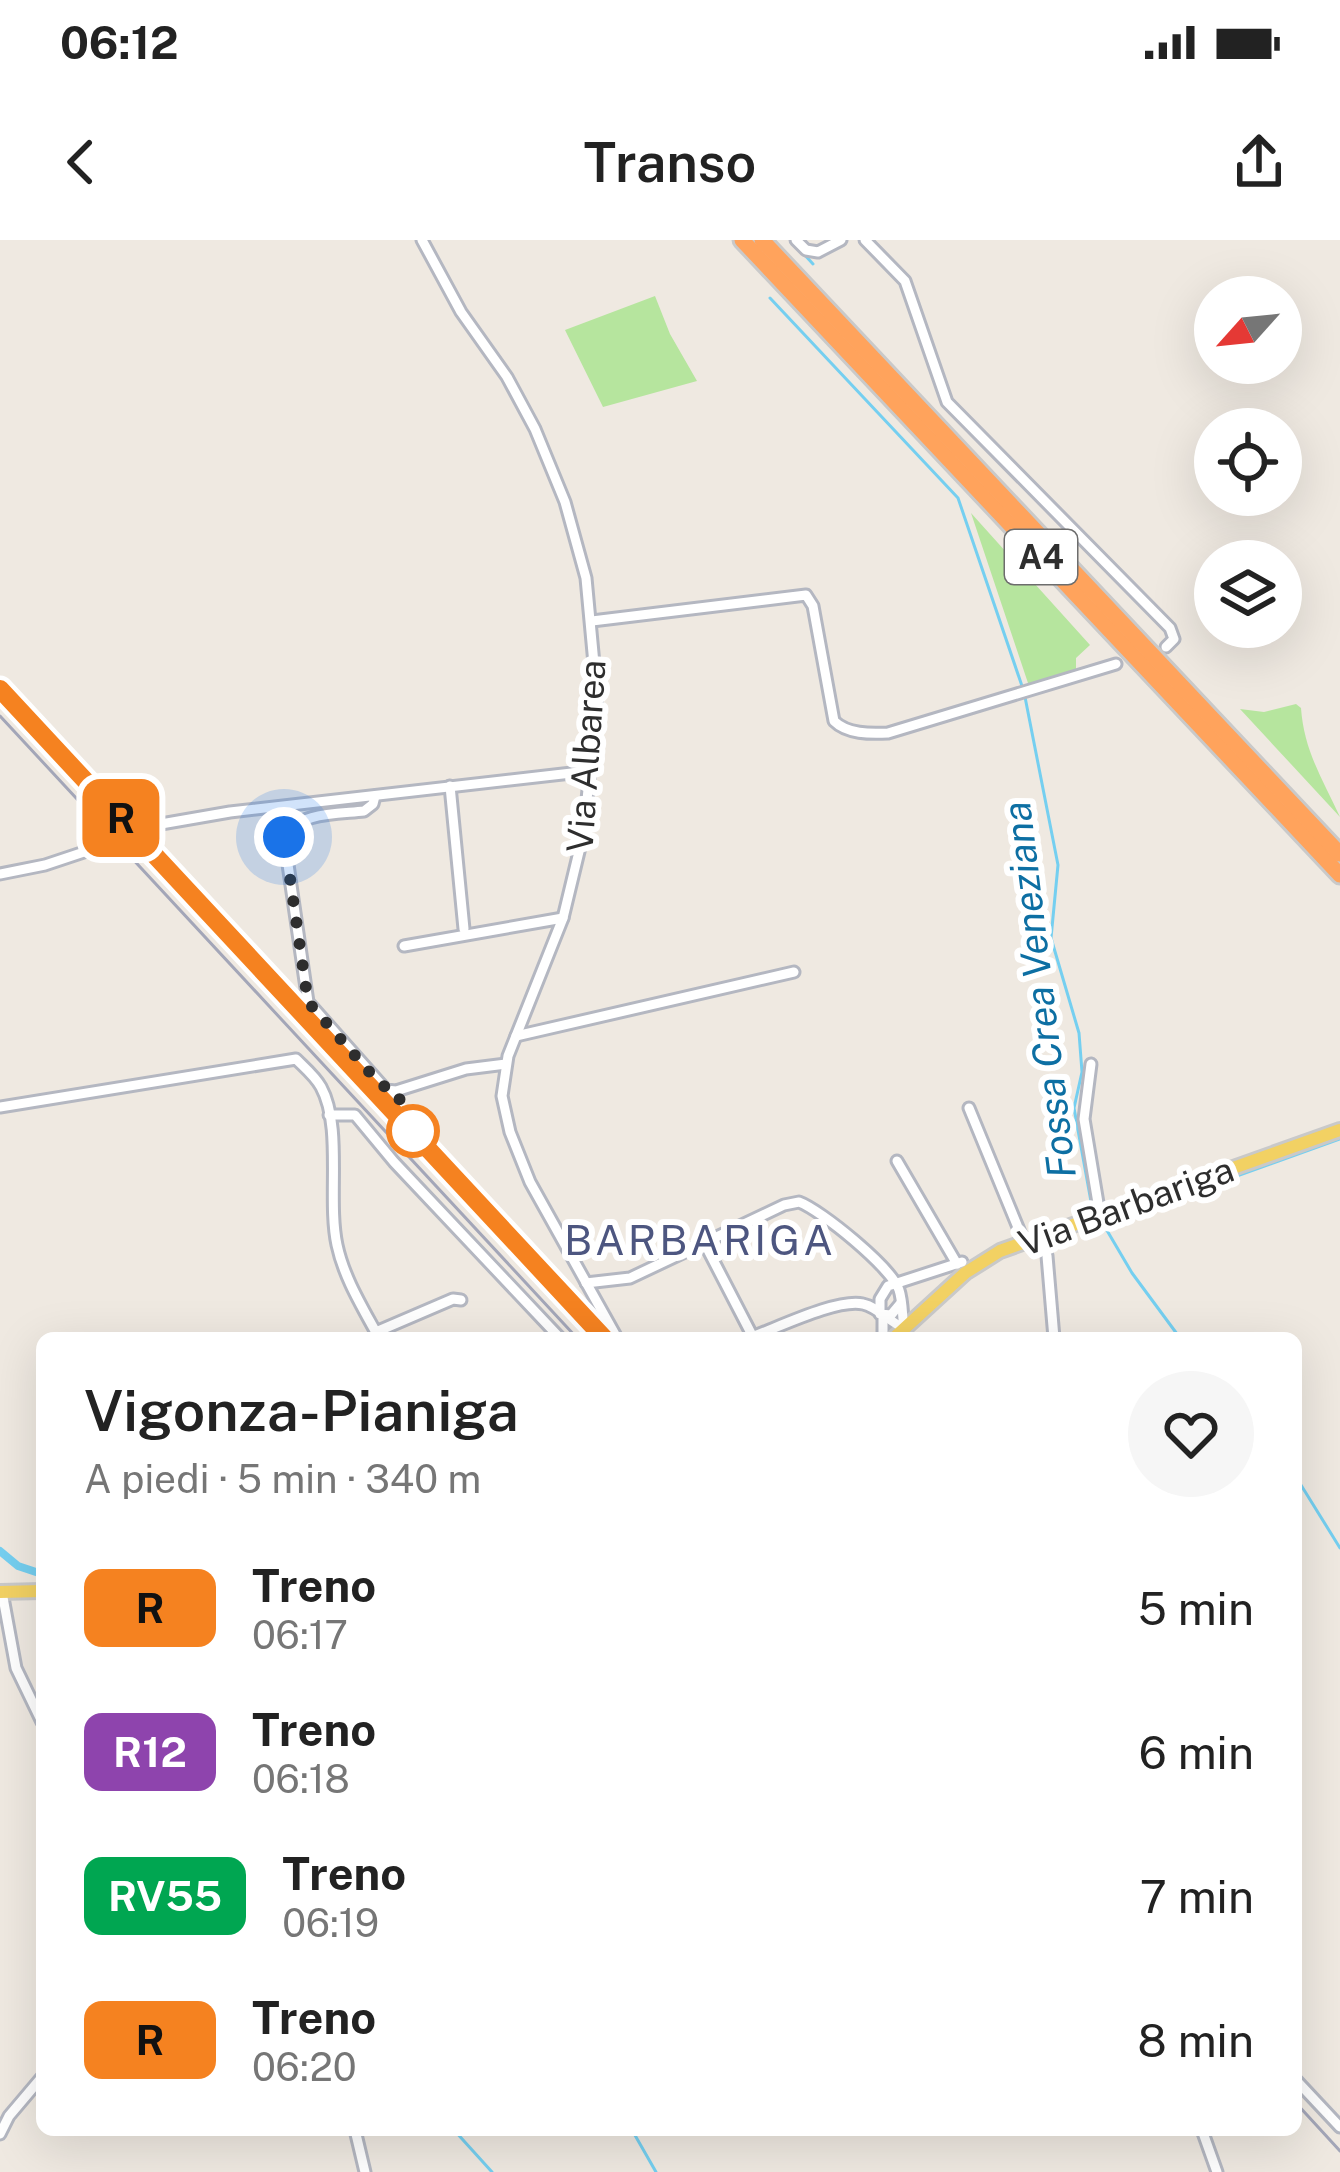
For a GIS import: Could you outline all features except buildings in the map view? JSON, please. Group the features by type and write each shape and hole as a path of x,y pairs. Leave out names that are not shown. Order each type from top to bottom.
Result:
{"highway":[{"name":"A4","path":"742,240 1340,875"},
{"name":"A4","path":"762,240 1340,854"}],"main road":[{"name":"Via Barbariga","path":"900,1332 982,1259 1340,1130"},
{"path":"1,1592 36,1591"}],"street":[{"name":"Via Albarea","path":"422,240 461,312 513,387 547,454 573,524 592,621 597,696 580,856 563,918 506,1064"},
{"path":"796,240 811,252 841,240"},
{"path":"865,240 905,281 946,402 1170,628 1174,639 1166,647"},
{"path":"592,621 806,595 815,617 834,722 867,733 888,733 1116,664"},
{"path":"0,874 45,865 161,824 589,771"},
{"path":"450,786 464,929"},
{"path":"375,796 364,811 299,821 284,837 308,1002 386,1090 506,1064 502,1096 519,1157 614,1332"},
{"path":"404,946 563,918"},
{"path":"516,1036 794,972"},
{"path":"0,1107 296,1059 322,1088 329,1115 332,1220 338,1251 377,1332"},
{"path":"1091,1064 1084,1119 1100,1215"},
{"path":"968,1108 1024,1242"},
{"path":"329,1115 355,1115 407,1177 554,1332"},
{"path":"883,1332 881,1295 888,1286 960,1263 897,1161"},
{"path":"586,1283 630,1278 799,1202 885,1269 897,1285 899,1332"},
{"path":"1041,1236 1053,1332"},
{"path":"709,1252 749,1332"},
{"path":"384,1332 453,1299 461,1300"},
{"path":"765,1332 845,1304 865,1304 898,1332"},
{"path":"901,1304 926,1308"},
{"path":"882,1317 895,1313 901,1304"},
{"path":"1,1592 16,1668 36,1710"},
{"path":"0,2134 36,2084"},
{"path":"1302,2086 1340,2127"},
{"path":"356,2136 364,2172"},
{"path":"1204,2136 1217,2172"}],"green space":[{"path":"655,296 697,381 603,407 565,330"},
{"path":"971,513 1090,645 1076,658 1076,673 1029,686"},
{"path":"1296,704 1315,765 1340,817 1240,709 1264,712"}],"waterway":[{"name":"Fossa Crea Veneziana","path":"802,252 813,264"},
{"name":"Fossa Crea Veneziana","path":"770,298 958,498 1022,686"},
{"name":"Fossa Crea Veneziana","path":"1025,697 1058,865 1051,938 1079,1033 1082,1072 1074,1108 1092,1207"},
{"path":"1103,1224 1340,1139"},
{"path":"1102,1222 1176,1332"},
{"path":"1302,1487 1340,1548"},
{"path":"0,1551 18,1566 36,1572"},
{"path":"459,2136 492,2172"},
{"path":"635,2136 656,2172"}],"railway":[{"path":"0,689 598,1332"},
{"path":"0,716 571,1332"},
{"path":"1302,2110 1340,2151"}],"train":[{"name":"R","path":"0,689 598,1332"}],"district":[{"name":"BARBARIGA","path":"700,1239"}],"route":[{"path":"284,837 308,1002 381,1085 396,1091 413,1131"}]}
